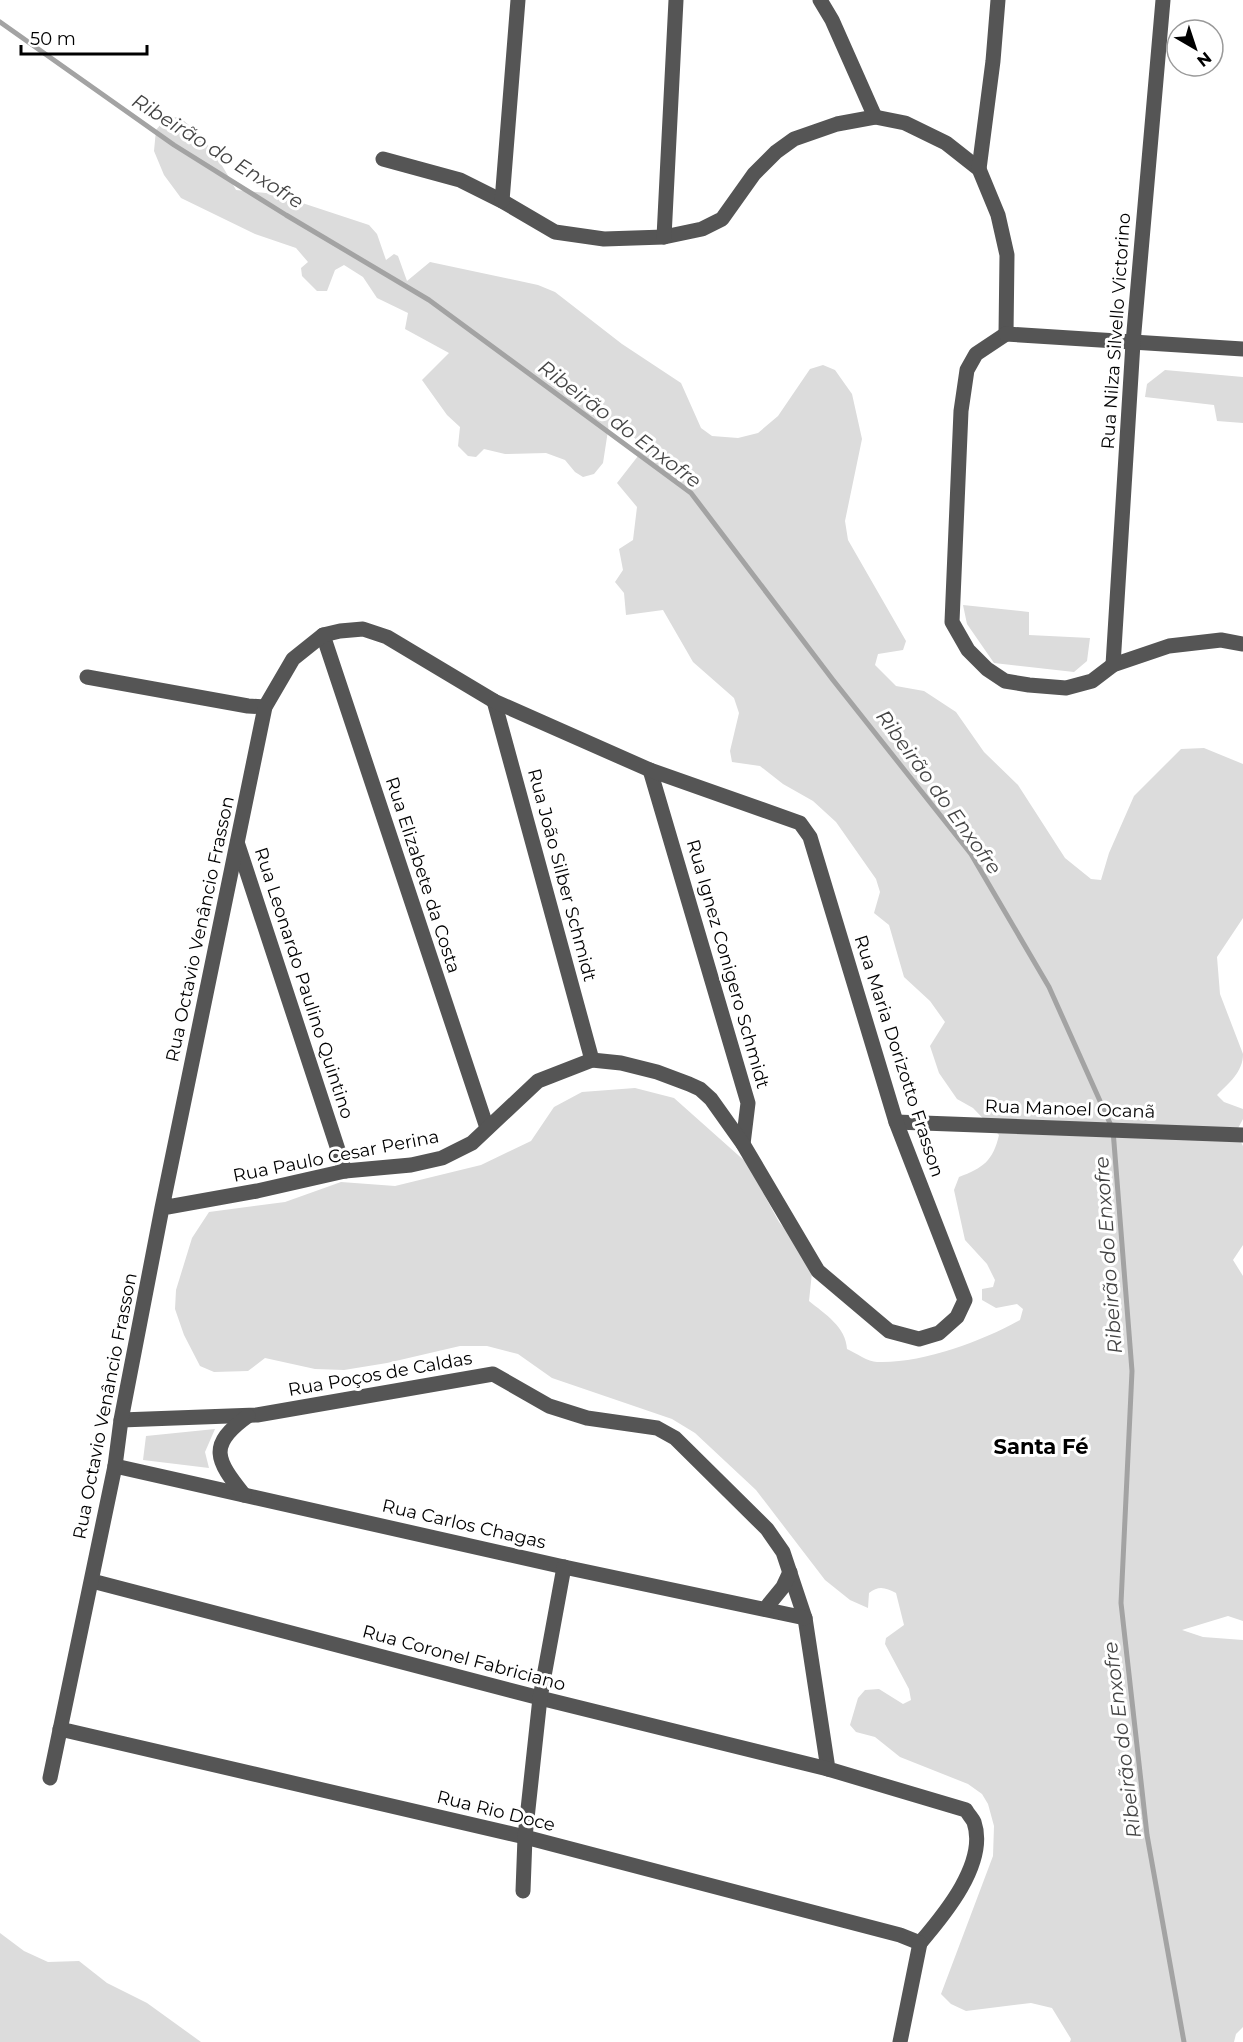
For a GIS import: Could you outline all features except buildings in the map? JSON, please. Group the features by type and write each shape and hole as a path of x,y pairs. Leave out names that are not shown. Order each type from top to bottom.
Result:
{"street":[{"path":"502,201 518,0"},
{"path":"664,237 676,0"},
{"path":"820,0 832,20 875,117"},
{"path":"832,20 833,0"},
{"path":"979,169 993,61 998,0"},
{"name":"Rua Nilza Silvello Victorino","path":"1113,664 1133,343 1163,0"},
{"path":"383,159 460,180 555,232 604,239 664,237 702,229 722,219 754,174 776,152 794,139 837,124 875,117 905,123 946,143 979,169 998,215 1007,255 1006,334"},
{"path":"1243,349 1006,334 976,354 967,370 961,411 952,622 968,650 987,669 1005,681 1066,688 1092,681 1113,664 1169,646 1221,640 1243,644"},
{"name":"Rua Octavio Venâncio Frasson","path":"50,1778 92,1581 162,1208 265,706 293,659 323,635 340,630 363,629 387,637 494,701 650,770 800,823 810,837"},
{"name":"Rua Elizabete da Costa","path":"323,635 487,1128"},
{"path":"87,677 248,706 265,706"},
{"name":"Rua João Silber Schmidt","path":"494,701 592,1060"},
{"name":"Rua Ignez Conigero Schmidt","path":"650,770 748,1102 743,1144"},
{"name":"Rua Maria Dorizotto Frasson","path":"743,1144 818,1271 889,1331 919,1339 939,1333 957,1317 965,1300 896,1122 810,837"},
{"name":"Rua Leonardo Paulino Quintino","path":"237,842 345,1171"},
{"name":"Rua Paulo Cesar Perina","path":"162,1208 257,1191 345,1171 411,1165 442,1158 472,1143 538,1081 592,1060 621,1063 657,1072 700,1089 711,1099 743,1144"},
{"name":"Rua Manoel Ocanã","path":"896,1122 1243,1135"},
{"name":"Rua Poços de Caldas","path":"121,1420 248,1416 493,1374 549,1406 587,1418 657,1428 675,1438 767,1529 783,1552 806,1618 828,1769"},
{"path":"244,1495 225,1472 219,1457 221,1444 230,1429 248,1416"},
{"name":"Rua Carlos Chagas","path":"115,1466 564,1567 806,1618"},
{"path":"523,1891 525,1837 540,1698 564,1567"},
{"path":"765,1609 783,1587 790,1572"},
{"name":"Rua Coronel Fabriciano","path":"92,1581 540,1698 828,1769"},
{"name":"Rua Rio Doce","path":"60,1729 525,1837 900,1935 920,1943"},
{"path":"828,1769 966,1810 974,1822 976,1845 966,1880 942,1917 920,1943 900,2042"}],"shaded area":[{"path":"179,117 197,132 212,150 236,190 275,194 369,225 377,234 386,260 394,254 398,256 407,281 430,262 538,285 555,292 622,344 681,383 701,428 712,436 738,438 758,433 778,416 810,369 823,365 835,370 852,394 862,439 845,521 848,540 906,641 903,650 878,654 875,665 896,686 924,691 956,712 984,752 1018,785 1065,858 1091,879 1101,880 1109,853 1134,796 1181,749 1204,748 1243,764 1243,918 1217,957 1220,994 1243,1054 1238,1072 1217,1095 1224,1102 1243,1109 1243,1119 1236,1132 1243,1146 1243,1245 1233,1260 1243,1276 1243,1621 1228,1616 1182,1630 1203,1637 1243,1640 1243,2027 1236,2034 1234,2042 1070,2042 1071,2039 1052,2008 1031,2003 966,2011 951,2004 941,1994 993,1856 994,1826 988,1804 982,1794 968,1784 900,1757 875,1737 856,1732 850,1725 858,1698 865,1690 879,1689 903,1704 911,1700 909,1689 885,1644 886,1638 904,1625 896,1593 882,1588 873,1590 869,1593 868,1608 850,1600 825,1580 756,1490 695,1433 672,1419 552,1378 518,1354 487,1346 460,1346 387,1363 344,1370 315,1369 265,1358 248,1371 214,1372 200,1366 184,1335 175,1309 176,1290 192,1238 209,1212 285,1202 341,1182 395,1186 481,1165 531,1141 554,1107 582,1092 635,1088 674,1098 747,1163 779,1222 813,1263 809,1301 839,1328 846,1341 847,1349 873,1362 894,1362 932,1355 970,1343 1005,1328 1020,1320 1023,1309 1017,1304 996,1308 982,1300 982,1289 993,1287 995,1280 987,1264 965,1240 954,1190 959,1177 981,1167 986,1162 994,1151 999,1135 973,1108 957,1099 939,1073 930,1046 945,1022 930,1001 904,977 889,925 874,913 880,892 876,879 836,822 813,801 783,784 760,766 732,762 730,751 739,713 734,698 693,662 663,610 626,615 624,593 615,582 623,570 619,549 633,540 637,507 617,483 638,456 637,440 620,426 609,424 603,463 594,474 583,477 575,472 565,460 546,453 505,454 484,449 476,457 468,456 458,446 460,427 447,415 422,380 449,353 405,329 408,313 377,298 363,277 344,265 335,270 327,291 317,291 302,276 301,268 308,262 296,248 255,234 181,198 164,175 154,151 156,130 166,118"},
{"path":"1165,370 1243,377 1243,423 1217,421 1214,405 1145,397 1147,384"},
{"path":"963,605 1029,612 1029,635 1090,638 1087,661 1074,672 994,663 967,624"},
{"path":"215,1429 205,1452 209,1468 143,1460 146,1436"},
{"path":"0,1933 24,1951 48,1962 79,1961 107,1983 147,2003 201,2042 0,2042"}],"waterway":[{"name":"Ribeirão do Enxofre","path":"0,22 174,145 429,300 691,493 833,680 971,854 1049,987 1113,1130 1132,1371 1121,1603 1147,1835 1184,2042"}],"district":[{"name":"Santa Fé","path":"1041,1446"}]}
